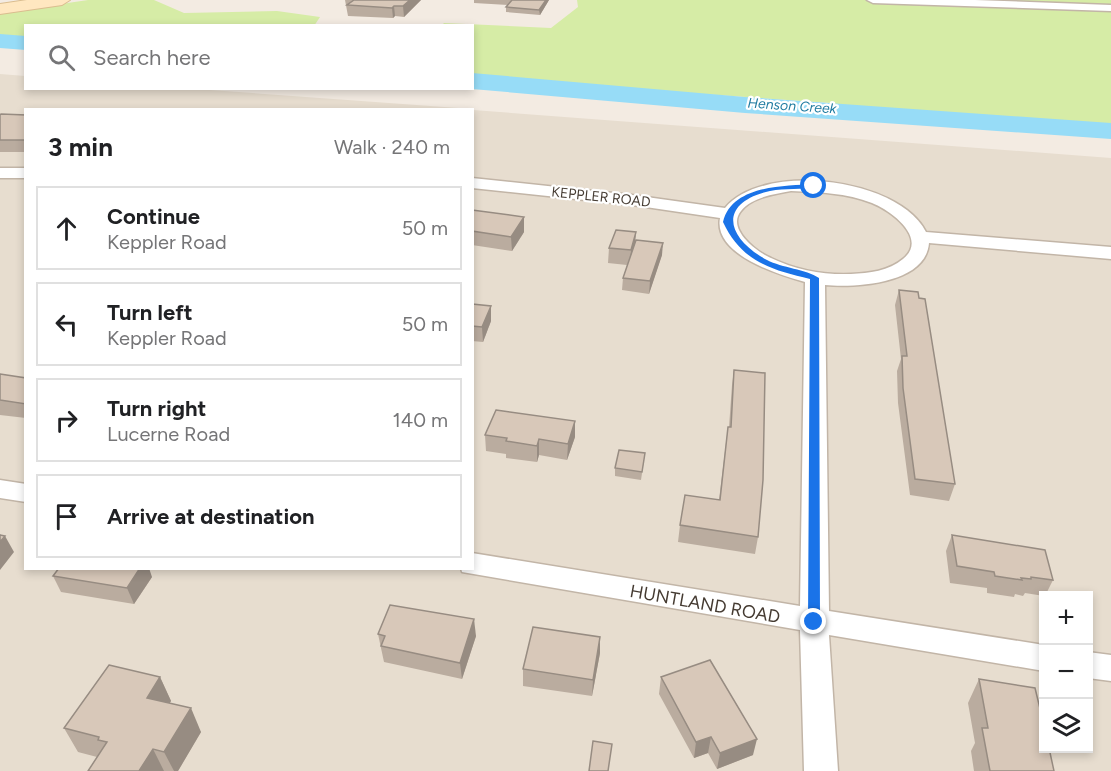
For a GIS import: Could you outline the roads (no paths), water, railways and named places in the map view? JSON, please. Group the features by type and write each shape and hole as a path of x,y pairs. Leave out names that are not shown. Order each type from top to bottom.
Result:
{"main road":[{"path":"0,9 62,0"}],"street":[{"path":"873,0 1111,8"},
{"path":"0,173 24,172"},
{"name":"KEPPLER ROAD","path":"474,183 642,201 729,214"},
{"path":"814,186 838,188 861,194 891,207 913,224 920,237 920,248 914,259 902,268 885,275 864,279 814,278 788,272 765,262 747,251 735,239 727,226 729,214 752,195 770,189 814,186"},
{"path":"920,237 1111,253"},
{"path":"814,278 814,622 821,771"},
{"path":"0,489 24,493"},
{"name":"HUNTLAND ROAD","path":"474,564 1039,657"},
{"path":"1093,666 1111,668"}],"waterway":[{"name":"Henson Creek","path":"0,41 24,43"},
{"name":"Henson Creek","path":"474,81 745,105 1111,131"}]}
